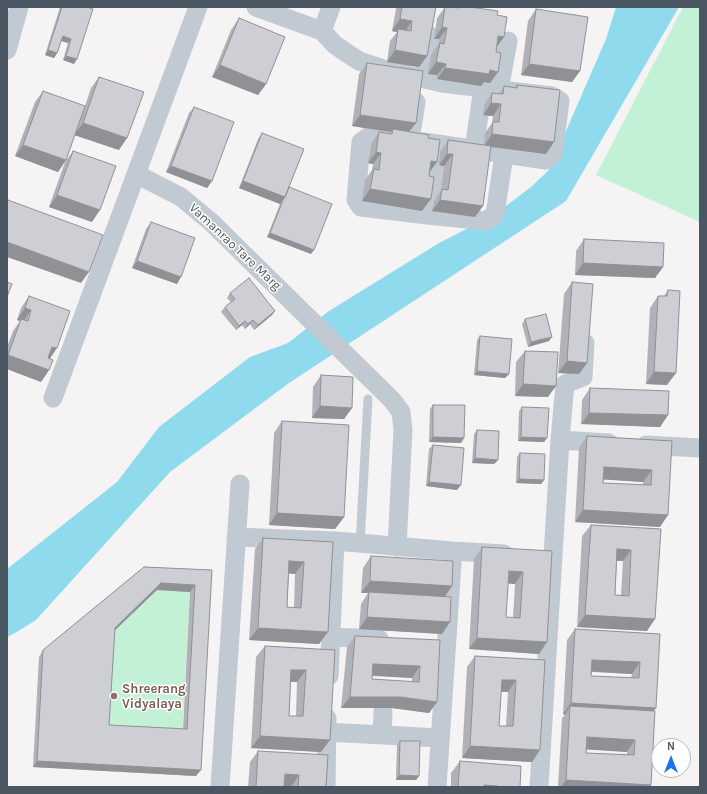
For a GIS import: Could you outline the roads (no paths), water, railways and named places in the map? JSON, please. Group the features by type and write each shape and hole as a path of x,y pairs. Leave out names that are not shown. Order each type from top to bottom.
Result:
{"street":[{"path":"7,49 19,7"},
{"path":"53,398 198,7"},
{"path":"256,7 322,31 335,45 359,61 442,82 552,96 560,101 553,154 546,160 410,140 369,136 362,142 356,200 361,207 486,221 495,214 504,155"},
{"path":"322,31 331,7"},
{"path":"410,140 430,36"},
{"path":"474,149 491,89 508,41"},
{"path":"428,215 438,144"},
{"name":"Vamanrao Tare Marg","path":"136,174 181,197 211,222 392,400 401,412 403,430 397,547"},
{"path":"539,787 538,556 560,440 565,384 583,377 587,323"},
{"path":"560,440 700,448"},
{"path":"220,787 240,484"},
{"path":"236,537 335,541 397,547 538,556"},
{"path":"326,787 326,732 335,541"},
{"path":"437,787 440,738 439,641 452,551"},
{"path":"330,637 387,642"},
{"path":"382,735 383,711"},
{"path":"326,732 440,738"}],"lane":[{"path":"360,544 368,399"}],"water":[{"path":"616,7 679,7 566,201 289,383 170,472 36,620 7,637 7,569 117,482 159,427 250,357 288,343 329,311 439,243 494,215 531,187 549,170 606,39"}],"place":[{"name":"Shreerang Vidyalaya","path":"114,696"}]}
